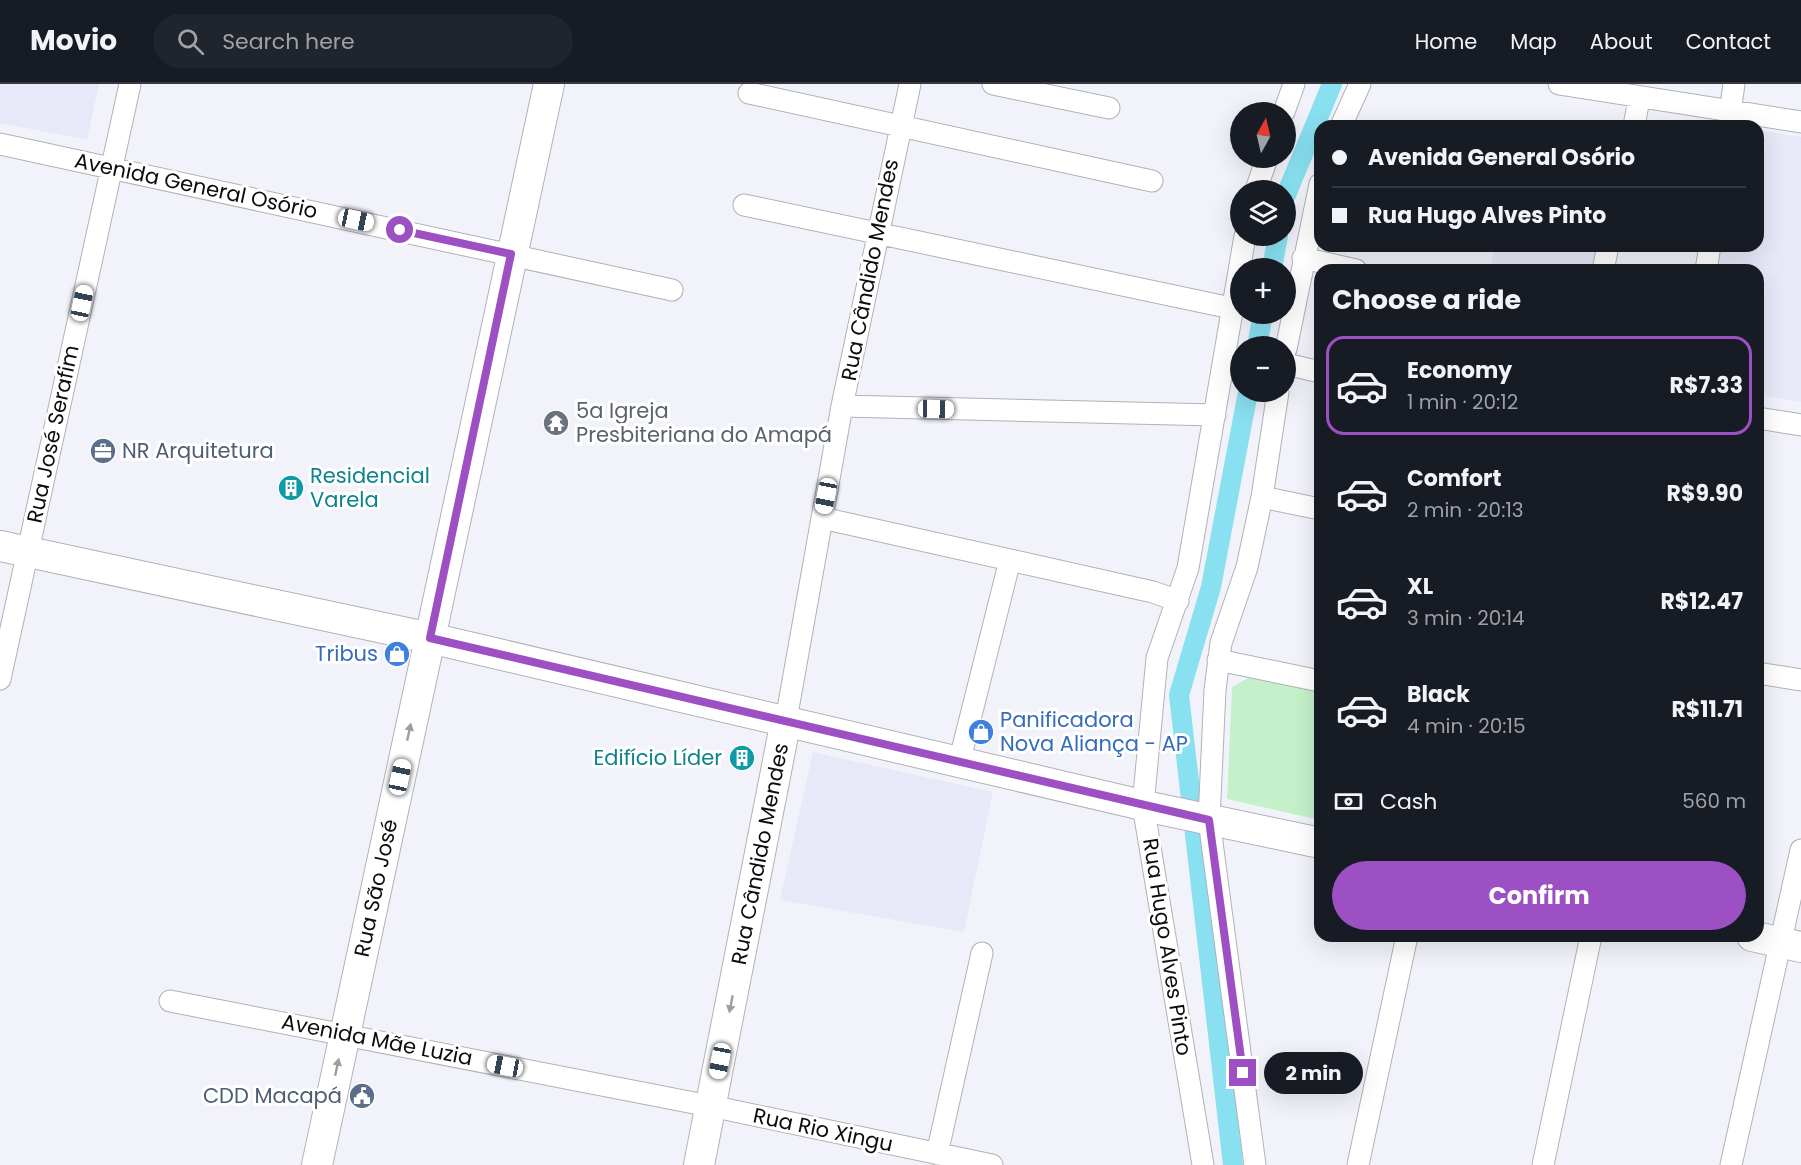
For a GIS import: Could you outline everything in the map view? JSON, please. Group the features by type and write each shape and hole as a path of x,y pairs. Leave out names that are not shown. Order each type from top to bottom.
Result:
{"street":[{"name":"Rua José Serafim","path":"0,679 14,548 112,167 130,84"},
{"name":"Rua São José","path":"317,1165 549,84"},
{"name":"Rua Cândido Mendes","path":"699,1165 718,1108 842,406 899,125 910,84"},
{"path":"993,84 1109,108"},
{"path":"1288,102 1294,84"},
{"path":"1344,120 1360,84"},
{"path":"1559,84 1729,118 1801,122"},
{"path":"1729,118 1734,84"},
{"path":"749,93 1152,181"},
{"path":"1635,120 1639,99"},
{"name":"Avenida General Osório","path":"0,144 672,290"},
{"path":"744,205 1230,308"},
{"path":"1288,336 1314,210"},
{"path":"1303,258 1330,264"},
{"name":"Rua Hugo Alves Pinto","path":"1203,1165 1151,807 1157,658 1188,568 1230,321"},
{"path":"1296,366 1314,371"},
{"path":"1255,1165 1204,819 1218,660 1221,643 1246,567 1262,497 1276,402"},
{"path":"842,406 1215,415"},
{"path":"1764,419 1801,425"},
{"path":"1262,497 1314,508"},
{"path":"822,518 1153,592 1178,602"},
{"path":"14,548 430,638 786,720 959,763 1314,842"},
{"path":"959,763 1010,560"},
{"path":"1218,660 1314,680"},
{"path":"1764,674 1801,680"},
{"path":"1731,1165 1792,945 1801,850"},
{"path":"1764,939 1792,945"},
{"path":"1358,1165 1406,942"},
{"path":"1543,1165 1590,942"},
{"path":"937,1154 982,953"},
{"name":"Avenida Mãe Luzia","path":"170,1001 718,1108"},
{"name":"Rua Rio Xingu","path":"718,1108 992,1165"}],"shaded area":[{"path":"0,84 99,84 87,140 0,123"},
{"path":"1764,131 1801,137 1801,402 1764,396 1764,264 1719,264 1720,252 1764,252"},
{"path":"1494,252 1596,252 1593,264 1491,264"},
{"path":"813,752 993,792 964,932 780,900"}],"green space":[{"path":"1257,673 1314,685 1314,819 1227,799 1232,687"}],"waterway":[{"path":"1317,120 1332,84"},
{"path":"1292,180 1314,127"},
{"path":"1274,258 1276,246"},
{"path":"1259,336 1261,324"},
{"path":"1233,1165 1179,695 1211,587 1246,402"}],"place":[{"name":"5a Igreja Presbiteriana do Amapá","path":"556,423"},
{"name":"NR Arquitetura","path":"103,451"},
{"name":"Residencial Varela","path":"291,488"},
{"name":"Tribus","path":"397,654"},
{"name":"Panificadora Nova Aliança - AP","path":"981,732"},
{"name":"Edifício Líder","path":"742,758"},
{"name":"CDD Macapá","path":"362,1096"}],"route":[{"path":"400,230 511,254 430,638 1209,820 1243,1073"}]}
